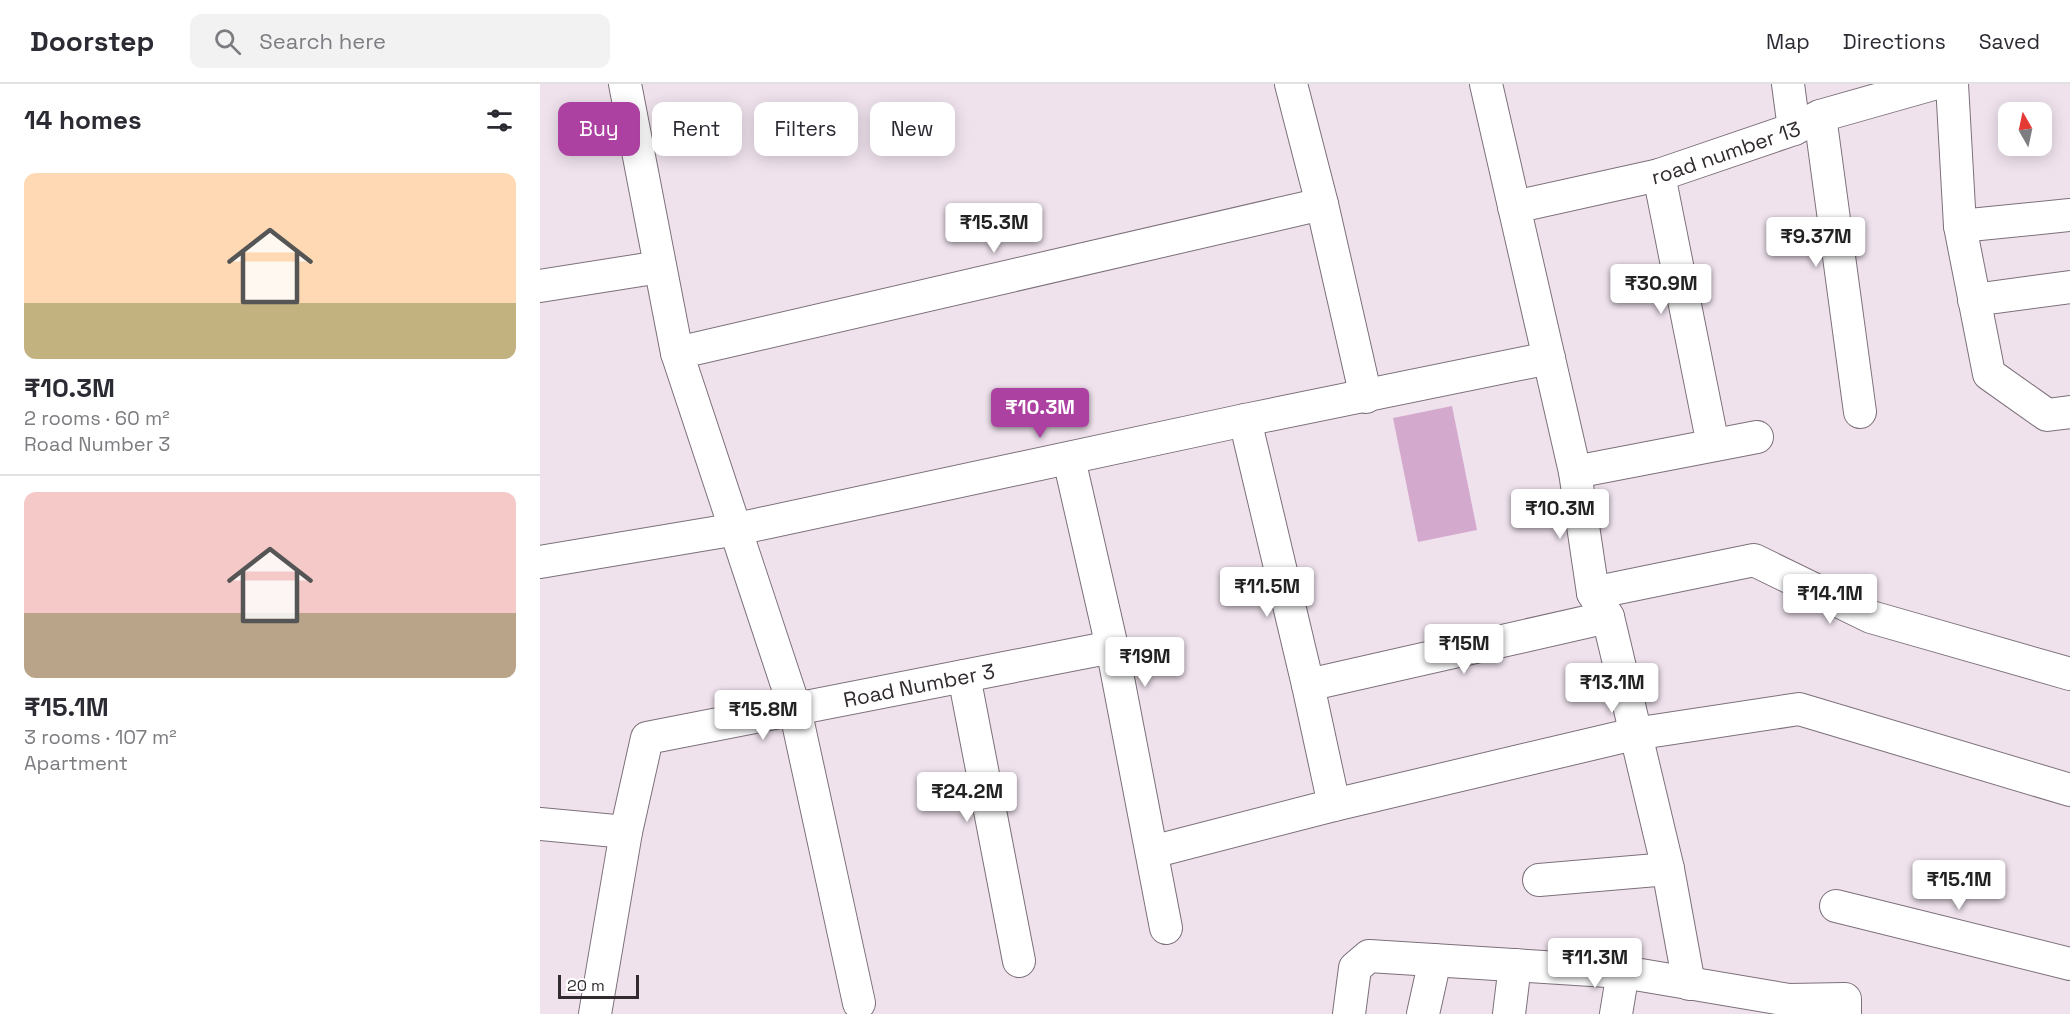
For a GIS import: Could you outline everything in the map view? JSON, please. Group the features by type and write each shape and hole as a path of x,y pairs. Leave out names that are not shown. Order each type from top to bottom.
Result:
{"street":[{"path":"625,84 677,353 795,709 859,1003"},
{"path":"1291,84 1322,204 1366,397"},
{"path":"1788,84 1807,123 1860,412"},
{"name":"road number 13","path":"1514,207 1659,175 1807,123 1933,84"},
{"path":"1952,84 1960,226 1989,374 2048,415 2070,412"},
{"path":"1490,85 1514,207 1575,472 1600,605 1668,869 1689,984"},
{"path":"1659,175 1713,445"},
{"path":"677,353 1322,204"},
{"path":"1960,226 2070,215"},
{"path":"540,286 660,267"},
{"path":"1974,300 2070,287"},
{"path":"540,561 736,529 1245,420 1549,358"},
{"path":"1245,420 1334,805"},
{"path":"1575,472 1757,437"},
{"path":"1069,459 1112,647 1166,928"},
{"path":"1308,685 1754,560 1871,617 2070,674"},
{"name":"Road Number 3","path":"595,1014 626,832 647,738 1112,647"},
{"path":"964,676 1019,961"},
{"path":"1152,852 1334,805 1634,734 1799,709 2070,790"},
{"path":"540,824 626,832"},
{"path":"1539,880 1668,869"},
{"path":"1836,906 2070,964"},
{"path":"1349,1014 1355,968 1369,956 1623,972 1689,984 1722,1002 1845,999 1845,1014"},
{"path":"1424,1014 1435,960"},
{"path":"1509,1014 1515,965"},
{"path":"1616,1014 1623,972"}],"shaded area":[{"path":"1452,406 1477,530 1418,542 1393,418"}]}
